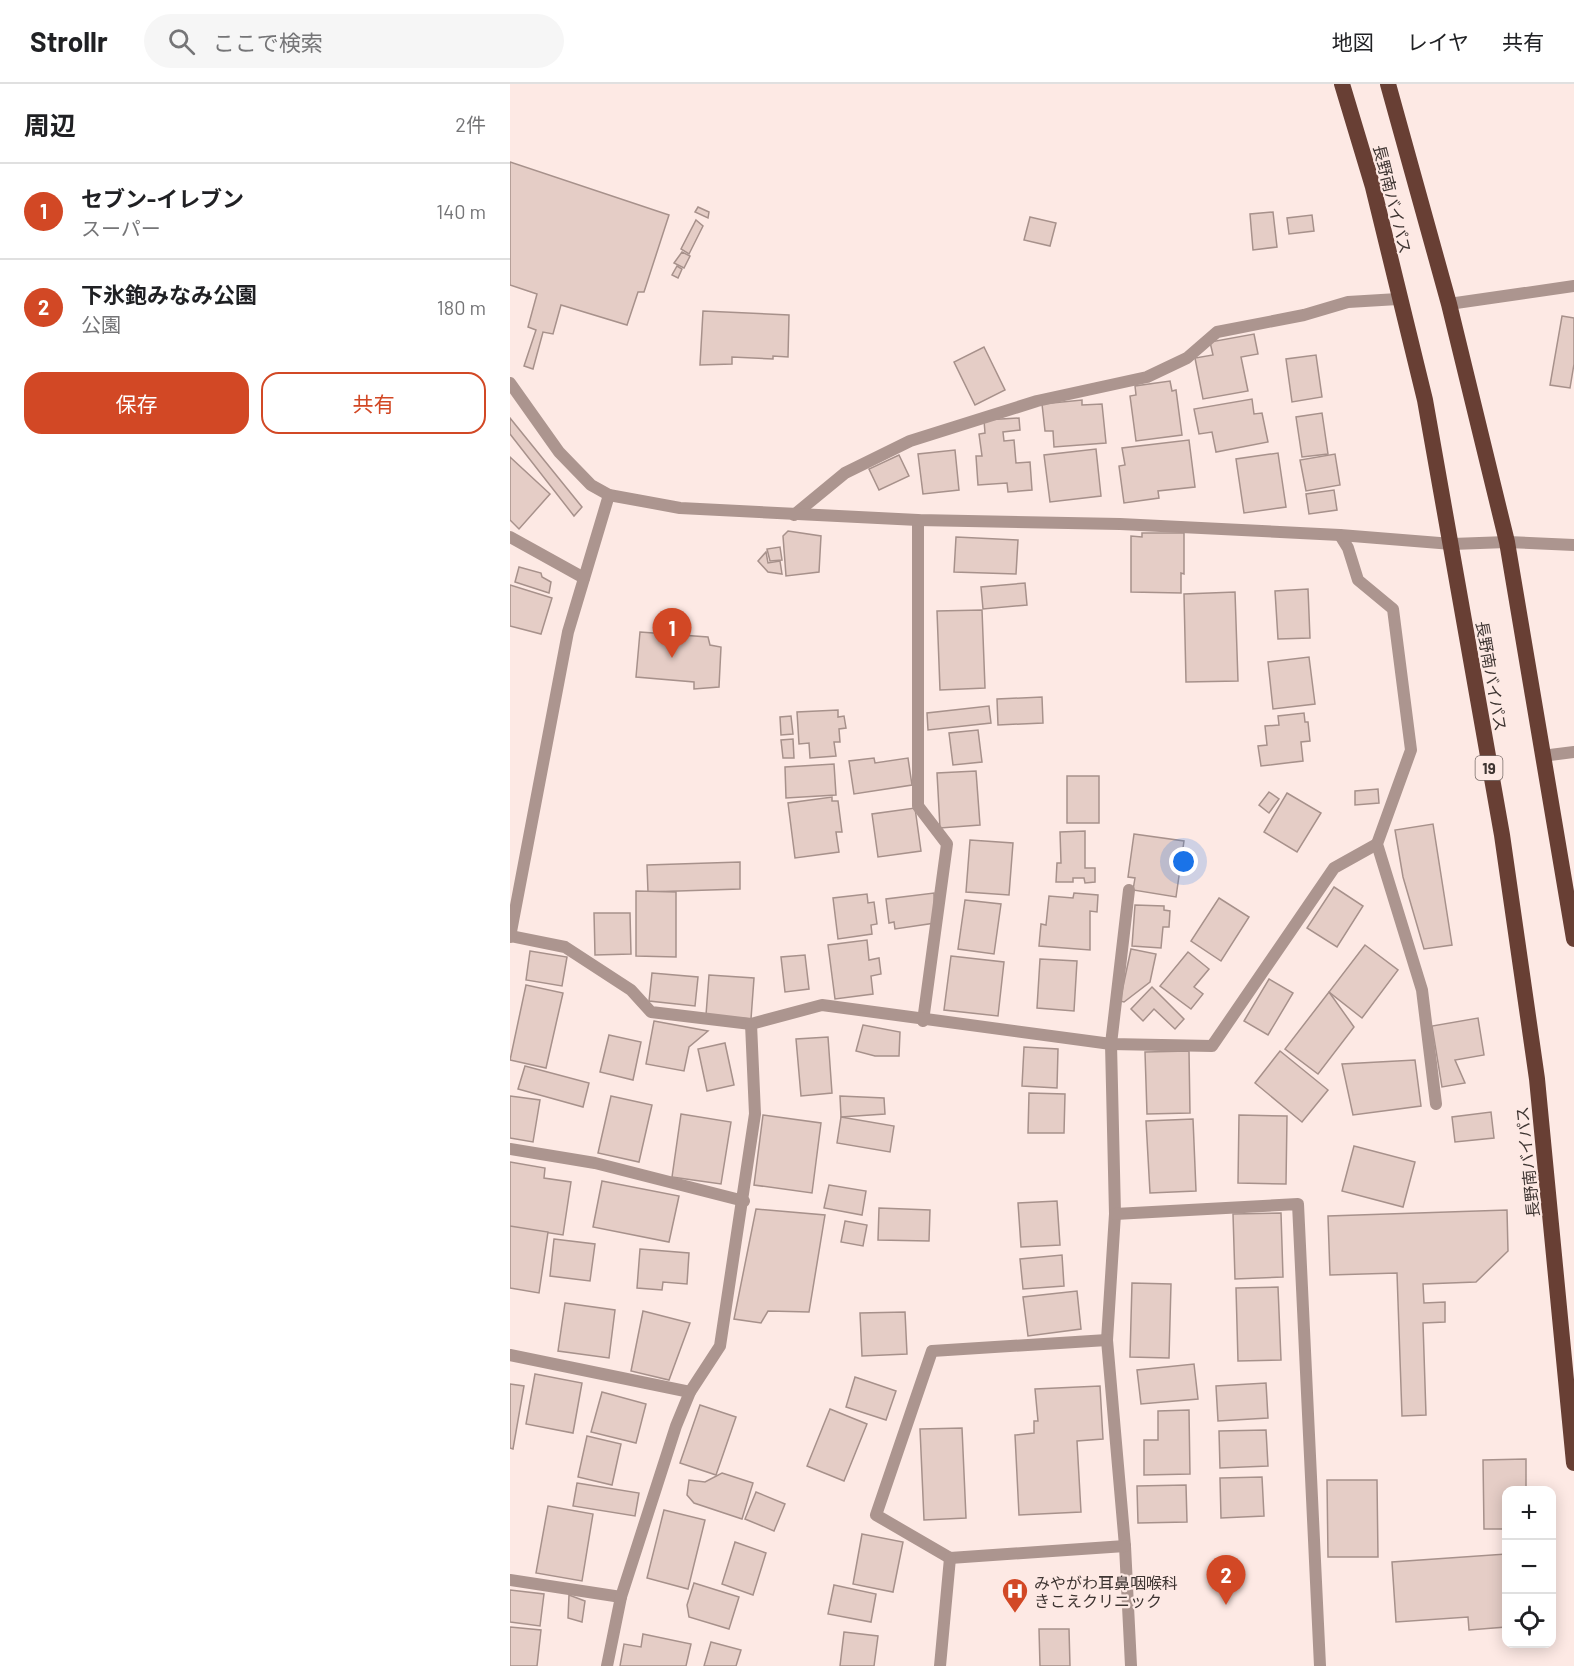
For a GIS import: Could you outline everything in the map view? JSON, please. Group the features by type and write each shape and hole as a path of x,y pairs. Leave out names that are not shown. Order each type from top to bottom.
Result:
{"highway":[{"name":"長野南バイパス","path":"1342,84 1373,188 1398,299 1425,400 1502,835 1537,1079 1574,1463"},
{"name":"長野南バイパス","path":"1388,84 1449,304 1507,542 1574,939"}],"street":[{"path":"1449,304 1574,286"},
{"path":"794,515 844,473 910,441 1037,401 1147,377 1186,358 1217,332 1304,315 1348,302 1398,299"},
{"path":"510,383 559,452 591,485 609,495 680,508 918,520 1120,524 1340,535 1452,544 1507,542 1574,545"},
{"path":"609,495 568,632 510,936 565,947 631,990 651,1012 751,1024 822,1005 1111,1044 1212,1046 1334,868 1377,844"},
{"path":"918,520 918,806 947,844 923,1020"},
{"path":"1340,535 1348,548 1358,580 1393,609 1411,750 1377,844 1422,990 1436,1104"},
{"path":"510,537 584,578"},
{"path":"1542,756 1574,752"},
{"path":"1129,890 1111,1044 1115,1214 1107,1340 1125,1546 1131,1666"},
{"path":"607,1666 621,1597 676,1426 690,1392 720,1346 744,1201 755,1114 751,1024"},
{"path":"510,1149 595,1163 744,1201"},
{"path":"1115,1214 1298,1204 1320,1666"},
{"path":"1107,1340 932,1351 876,1515 950,1558 1125,1546"},
{"path":"510,1355 690,1392"},
{"path":"940,1666 950,1558"},
{"path":"510,1580 621,1597"}],"building":[{"path":"510,162 669,215 644,292 638,292 627,325 561,305 553,334 543,332 533,369 524,366 536,330 528,327 537,294 510,285"},
{"path":"698,207 709,212 708,218 695,212"},
{"path":"1273,212 1277,247 1253,250 1250,214"},
{"path":"1312,215 1314,231 1289,234 1287,218"},
{"path":"1030,217 1056,223 1050,246 1024,240"},
{"path":"696,220 703,226 689,254 681,249"},
{"path":"682,252 690,256 684,268 674,263"},
{"path":"677,266 682,269 678,278 672,275"},
{"path":"703,311 789,315 788,357 773,356 773,359 732,357 732,364 700,365"},
{"path":"1562,316 1574,318 1574,364 1570,388 1550,385"},
{"path":"1254,334 1258,354 1241,357 1248,391 1203,399 1195,358 1213,355 1210,342"},
{"path":"984,347 1005,390 975,405 954,362"},
{"path":"1316,355 1322,397 1292,402 1286,359"},
{"path":"1170,381 1172,391 1176,390 1182,435 1136,441 1130,396 1136,395 1135,386"},
{"path":"1252,399 1254,414 1262,413 1268,442 1216,452 1212,432 1199,434 1194,409"},
{"path":"1082,400 1082,405 1102,404 1106,443 1054,447 1053,431 1045,431 1042,404"},
{"path":"1322,413 1328,454 1302,457 1296,417"},
{"path":"510,418 582,507 574,516 510,434"},
{"path":"1019,418 1020,430 1003,432 1004,441 1014,440 1016,463 1030,462 1032,490 1008,492 1007,483 978,485 976,456 982,456 979,434 985,433 984,420"},
{"path":"1189,440 1195,487 1158,491 1159,498 1124,503 1119,466 1125,465 1122,448"},
{"path":"1096,449 1101,496 1050,502 1044,455"},
{"path":"955,450 959,490 923,494 918,454"},
{"path":"1278,453 1286,507 1244,513 1236,459"},
{"path":"1335,454 1340,485 1306,491 1300,460"},
{"path":"899,455 909,476 879,490 869,469"},
{"path":"510,457 550,494 519,529 510,520"},
{"path":"1334,490 1337,510 1309,514 1306,494"},
{"path":"788,531 821,536 819,572 786,576 783,536"},
{"path":"1142,533 1184,533 1184,574 1181,573 1181,593 1131,592 1131,536 1142,537"},
{"path":"956,537 1018,540 1016,574 954,572"},
{"path":"780,547 782,560 770,561 767,549"},
{"path":"766,552 768,563 780,561 782,574 768,572 758,561"},
{"path":"519,567 541,573 542,577 551,582 549,593 515,582"},
{"path":"1025,583 1027,605 983,609 981,587"},
{"path":"510,585 552,598 541,634 510,626"},
{"path":"1308,589 1310,638 1278,639 1275,591"},
{"path":"1235,592 1238,681 1186,682 1184,594"},
{"path":"982,610 985,688 940,690 937,611"},
{"path":"640,632 708,637 710,645 721,647 719,687 694,689 694,682 636,677"},
{"path":"1309,657 1315,704 1273,709 1268,662"},
{"path":"1042,697 1043,723 998,725 997,699"},
{"path":"989,706 991,723 928,730 927,713"},
{"path":"838,710 838,717 844,716 846,728 839,729 840,742 834,742 836,756 810,758 809,743 799,744 797,712"},
{"path":"1304,713 1305,722 1308,722 1310,741 1301,742 1303,761 1261,766 1258,746 1267,745 1265,726 1279,725 1278,716"},
{"path":"791,716 793,734 781,735 780,717"},
{"path":"978,730 982,762 953,765 949,733"},
{"path":"793,739 794,758 783,758 781,740"},
{"path":"874,758 875,763 908,758 912,785 854,794 849,761"},
{"path":"834,764 836,795 786,798 785,767"},
{"path":"976,771 980,825 940,828 937,773"},
{"path":"1067,776 1099,776 1099,823 1067,823"},
{"path":"1378,789 1379,803 1355,805 1355,791"},
{"path":"1269,792 1279,799 1269,813 1259,805"},
{"path":"1287,793 1321,813 1297,852 1264,832"},
{"path":"832,797 832,801 838,801 842,832 836,832 839,852 795,858 788,803"},
{"path":"915,808 921,851 878,857 872,814"},
{"path":"1433,824 1452,945 1424,949 1403,877 1395,830"},
{"path":"1085,831 1085,868 1095,868 1095,882 1085,883 1084,878 1073,878 1073,882 1056,882 1057,863 1061,863 1060,832"},
{"path":"1134,834 1184,841 1176,897 1133,890 1135,878 1128,877"},
{"path":"970,840 1013,843 1009,895 966,892"},
{"path":"740,862 740,889 648,892 647,865"},
{"path":"1334,887 1363,906 1337,947 1307,928"},
{"path":"636,891 676,892 676,957 636,956"},
{"path":"934,893 935,923 895,929 894,922 889,923 886,899"},
{"path":"1074,893 1098,895 1097,912 1090,911 1090,950 1039,946 1041,924 1046,925 1049,896 1073,898"},
{"path":"867,894 868,903 874,902 877,924 871,925 872,934 838,939 833,898"},
{"path":"1219,898 1249,917 1221,961 1191,941"},
{"path":"965,900 1001,904 994,954 958,949"},
{"path":"1135,905 1164,906 1164,910 1170,911 1169,927 1163,927 1161,948 1132,946"},
{"path":"594,913 630,913 631,954 595,955"},
{"path":"867,940 869,960 879,958 881,974 871,976 873,994 835,999 828,945"},
{"path":"1365,945 1398,970 1362,1018 1329,992"},
{"path":"1131,949 1156,954 1150,982 1124,1002 1120,1001"},
{"path":"530,951 567,957 562,986 526,980"},
{"path":"1188,952 1209,969 1194,987 1203,994 1191,1009 1160,986"},
{"path":"805,955 809,989 785,992 781,957"},
{"path":"951,956 1004,962 998,1016 944,1010"},
{"path":"1040,959 1077,961 1074,1011 1037,1008"},
{"path":"652,973 698,977 695,1006 649,1001"},
{"path":"709,975 754,978 751,1019 706,1015"},
{"path":"1269,979 1293,993 1268,1035 1244,1021"},
{"path":"526,985 563,993 546,1068 510,1060"},
{"path":"1152,987 1184,1019 1175,1029 1154,1009 1143,1021 1131,1009"},
{"path":"1329,992 1354,1027 1318,1074 1285,1049"},
{"path":"1478,1018 1484,1055 1455,1060 1465,1083 1442,1087 1432,1026"},
{"path":"654,1021 708,1031 689,1047 684,1071 646,1064"},
{"path":"863,1025 900,1032 899,1056 875,1056 856,1051"},
{"path":"609,1035 641,1042 633,1080 600,1072"},
{"path":"828,1037 832,1093 801,1096 796,1039"},
{"path":"725,1043 734,1085 707,1091 698,1049"},
{"path":"1024,1047 1058,1049 1057,1088 1022,1086"},
{"path":"1189,1051 1190,1113 1147,1114 1145,1052"},
{"path":"1280,1051 1328,1090 1302,1122 1255,1083"},
{"path":"1415,1060 1421,1106 1353,1115 1342,1064"},
{"path":"525,1066 589,1083 583,1107 518,1089"},
{"path":"1029,1093 1065,1094 1064,1133 1028,1133"},
{"path":"510,1096 540,1100 533,1142 510,1138"},
{"path":"611,1096 652,1105 639,1162 598,1153"},
{"path":"840,1096 884,1098 885,1114 841,1117"},
{"path":"1491,1112 1494,1138 1455,1142 1452,1117"},
{"path":"681,1114 731,1122 721,1184 672,1177"},
{"path":"763,1115 821,1123 812,1193 754,1185"},
{"path":"1239,1115 1287,1116 1286,1184 1238,1183"},
{"path":"841,1117 894,1126 890,1152 837,1143"},
{"path":"1193,1119 1196,1191 1150,1193 1146,1121"},
{"path":"1354,1146 1415,1162 1403,1207 1342,1191"},
{"path":"510,1162 545,1168 544,1178 571,1182 563,1235 510,1227"},
{"path":"602,1181 679,1196 669,1242 593,1227"},
{"path":"829,1185 866,1191 862,1215 824,1208"},
{"path":"1057,1201 1060,1245 1021,1247 1018,1203"},
{"path":"879,1208 930,1210 929,1241 878,1240"},
{"path":"756,1209 825,1215 809,1312 768,1311 761,1323 734,1319"},
{"path":"1507,1210 1508,1251 1476,1282 1423,1284 1424,1303 1445,1302 1445,1322 1423,1323 1426,1415 1402,1416 1397,1273 1330,1275 1328,1216"},
{"path":"1281,1213 1283,1277 1235,1279 1233,1214"},
{"path":"845,1221 867,1225 863,1246 841,1242"},
{"path":"510,1226 548,1232 539,1293 510,1288"},
{"path":"554,1239 595,1244 590,1281 550,1276"},
{"path":"640,1249 689,1253 687,1284 663,1282 662,1290 637,1288"},
{"path":"1062,1255 1064,1286 1023,1289 1020,1259"},
{"path":"1132,1283 1171,1284 1169,1358 1130,1357"},
{"path":"1278,1287 1281,1360 1238,1361 1236,1288"},
{"path":"1077,1291 1081,1329 1028,1336 1023,1297"},
{"path":"565,1303 615,1310 609,1358 558,1351"},
{"path":"643,1311 690,1323 669,1380 631,1371"},
{"path":"905,1312 907,1354 862,1356 860,1313"},
{"path":"1194,1364 1198,1399 1141,1404 1137,1370"},
{"path":"535,1374 582,1383 573,1433 526,1424"},
{"path":"855,1377 896,1391 886,1420 846,1407"},
{"path":"1266,1383 1268,1418 1218,1421 1216,1386"},
{"path":"510,1384 524,1386 513,1449 510,1448"},
{"path":"1100,1386 1103,1439 1077,1441 1081,1512 1019,1515 1015,1435 1034,1433 1034,1421 1038,1421 1035,1389"},
{"path":"602,1392 646,1404 636,1443 591,1432"},
{"path":"700,1405 736,1417 716,1475 680,1463"},
{"path":"830,1409 867,1424 844,1481 807,1466"},
{"path":"1189,1410 1190,1474 1144,1475 1144,1440 1158,1440 1158,1411"},
{"path":"962,1428 966,1518 924,1520 920,1429"},
{"path":"1266,1430 1268,1466 1220,1468 1219,1431"},
{"path":"587,1436 621,1444 612,1485 578,1477"},
{"path":"1526,1459 1526,1486 1502,1486 1502,1529 1484,1529 1483,1460"},
{"path":"722,1473 753,1483 742,1519 694,1503 687,1495 689,1480 705,1482"},
{"path":"1262,1477 1264,1516 1221,1518 1220,1478"},
{"path":"1327,1480 1377,1480 1378,1557 1328,1557"},
{"path":"577,1483 639,1493 635,1516 573,1506"},
{"path":"1186,1485 1187,1522 1138,1523 1137,1486"},
{"path":"756,1492 785,1504 774,1531 745,1519"},
{"path":"548,1506 593,1514 582,1581 536,1573"},
{"path":"664,1510 705,1520 688,1589 647,1578"},
{"path":"862,1534 903,1542 893,1592 853,1584"},
{"path":"735,1542 766,1553 753,1595 722,1584"},
{"path":"1502,1554 1502,1627 1469,1630 1468,1617 1396,1622 1392,1562"},
{"path":"694,1583 739,1597 729,1629 689,1617 687,1605"},
{"path":"834,1585 876,1594 871,1622 828,1614"},
{"path":"510,1590 544,1594 540,1626 510,1622"},
{"path":"569,1595 585,1601 582,1622 568,1618"},
{"path":"510,1627 541,1630 537,1666 510,1666"},
{"path":"1039,1629 1069,1629 1070,1666 1040,1666"},
{"path":"844,1632 878,1636 874,1666 840,1666"},
{"path":"643,1634 691,1644 686,1666 620,1666 624,1644 641,1647"},
{"path":"711,1642 741,1650 736,1666 704,1666"}],"place":[{"name":"セブン-イレブン","path":"672,658"},
{"name":"下氷鉋みなみ公園","path":"1226,1605"},
{"name":"みやがわ耳鼻咽喉科 きこえクリニック","path":"1015,1614"}]}
